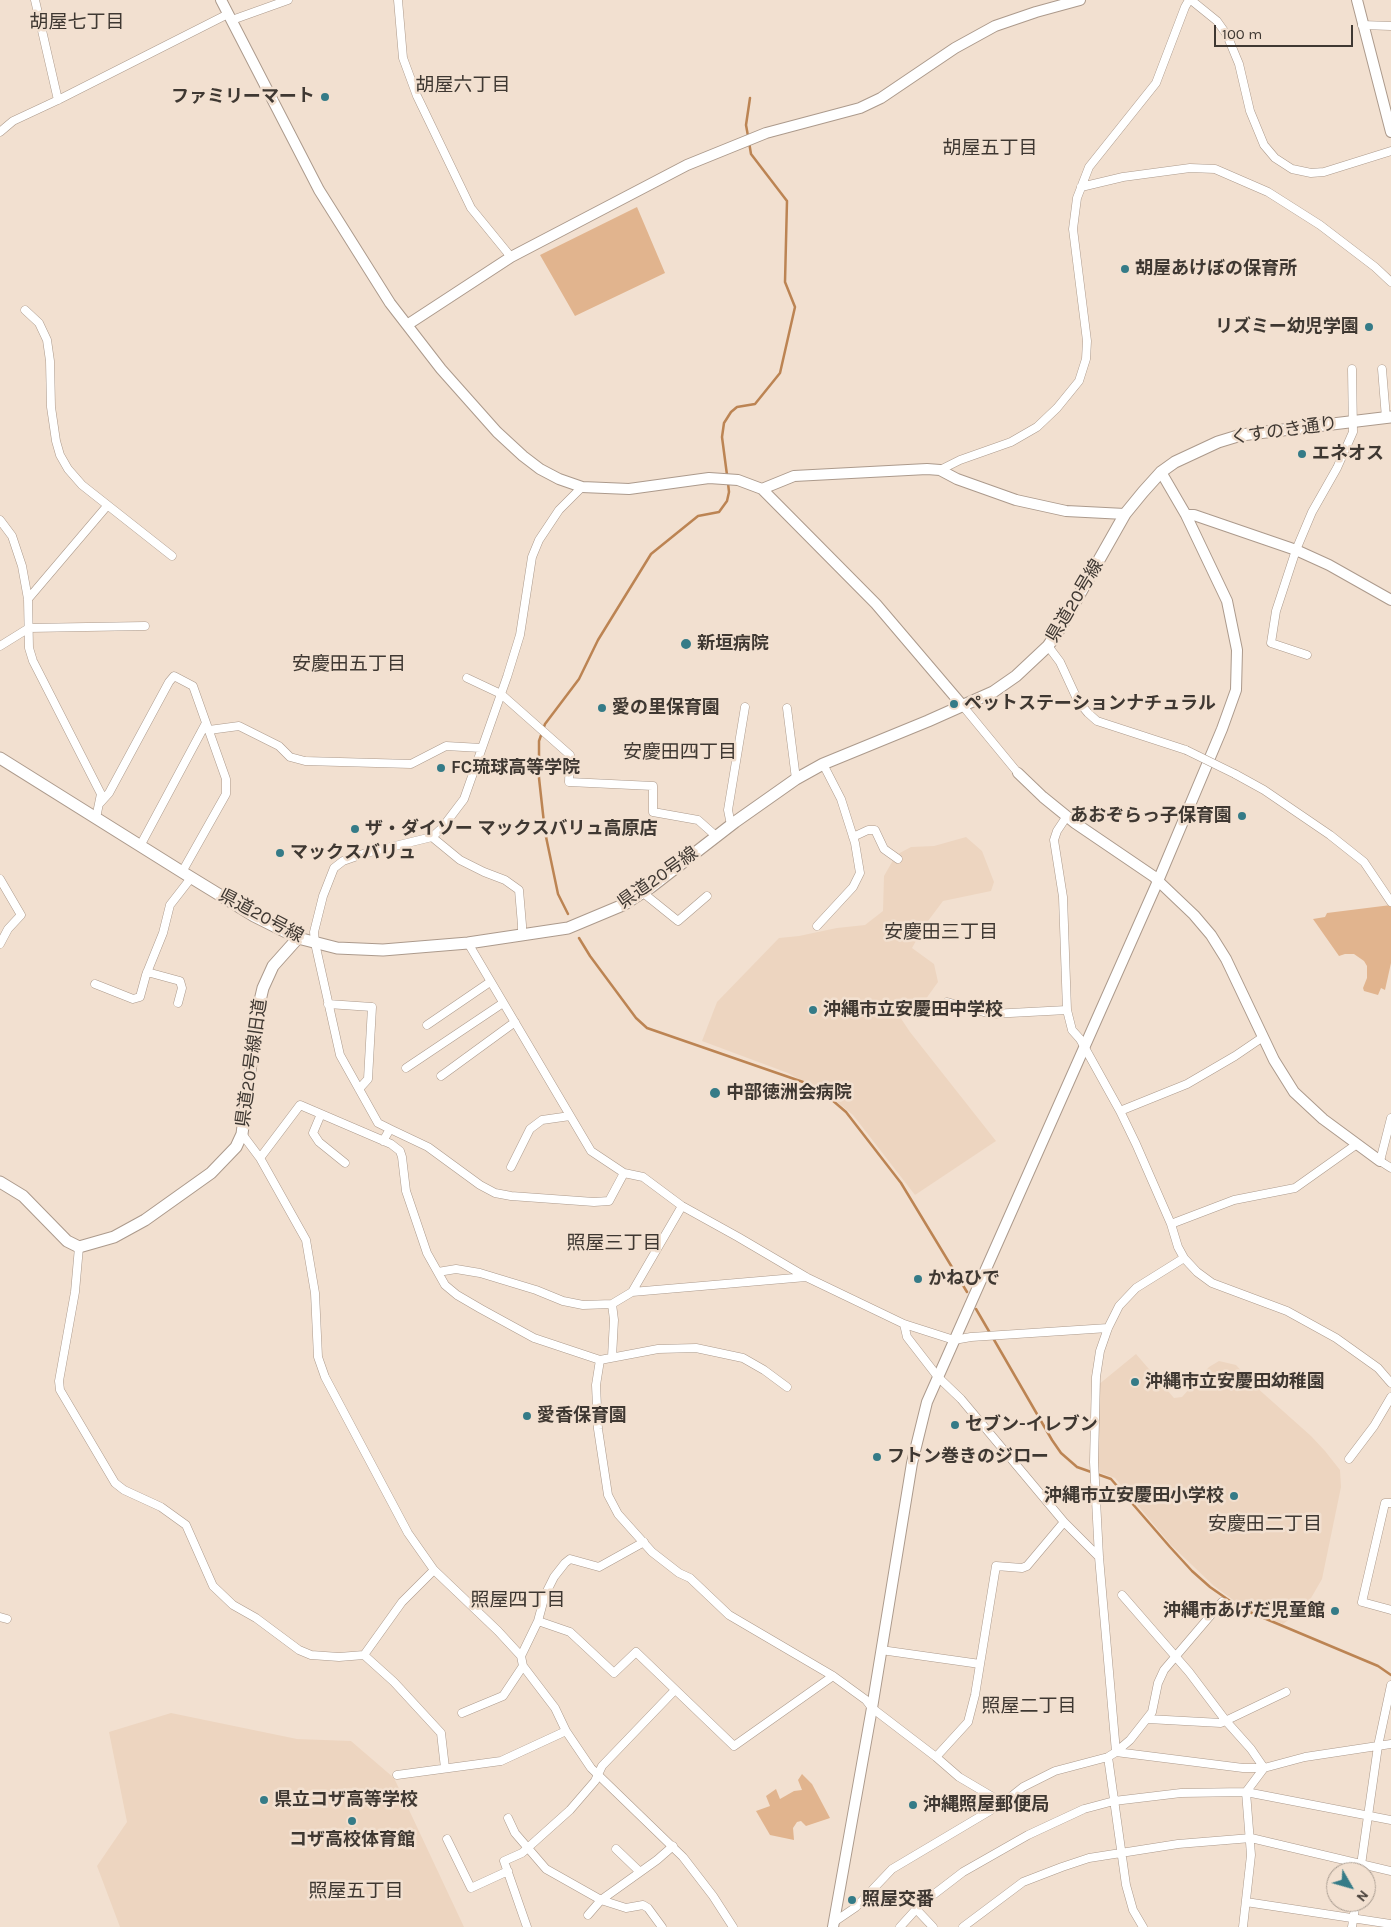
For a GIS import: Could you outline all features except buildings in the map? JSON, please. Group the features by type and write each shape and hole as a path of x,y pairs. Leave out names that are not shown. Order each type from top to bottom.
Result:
{"main road":[{"name":"くすのき通り","path":"1161,472 1187,454 1240,435 1389,418"},
{"name":"県道20号線","path":"0,758 254,916 298,938 315,943 363,950 409,949 522,936 568,928 623,905 796,779 823,764 993,692 1004,684 1026,667 1048,646 1076,604 1125,514 1161,472"},
{"name":"県道20号線旧道","path":"79,1246 114,1237 145,1220 211,1173 236,1147 242,1134 258,1009 263,988 272,966 298,938"},
{"path":"0,1182 23,1196 67,1241 79,1246"}],"street":[{"path":"35,0 58,100"},
{"path":"221,0 319,190 379,286 447,376 497,432 522,456 540,469 559,479 582,487 629,489 709,478 734,480 762,489 876,604 1018,773 1067,816 1158,881 1194,915 1211,935 1237,980 1274,1060 1294,1092 1308,1107 1391,1168"},
{"path":"0,132 13,120 230,17 288,0"},
{"path":"398,0 403,58 417,96 471,208 511,257"},
{"path":"407,325 511,257 687,165 755,138 860,108 881,98 955,48 995,26 1080,0"},
{"path":"940,470 960,460 1011,442 1037,427 1058,408 1079,381 1086,359 1087,341 1073,229 1077,198 1089,167 1156,83 1185,7 1190,0 1217,21 1227,36 1239,64 1254,120 1264,145 1275,158 1292,169 1318,172 1391,151"},
{"path":"1357,0 1391,132"},
{"path":"1362,25 1391,26"},
{"path":"1081,188 1133,176 1190,168 1215,168 1268,192 1320,225 1374,266 1391,282"},
{"path":"26,310 39,322 47,340 51,407 56,441 60,455 68,469 82,485 107,506 172,556"},
{"path":"1382,368 1389,418"},
{"path":"1307,655 1271,643 1276,611 1296,550 1312,512 1337,468 1353,432 1352,369"},
{"path":"762,489 794,476 912,469 940,470 957,479 1016,500 1066,511 1125,514"},
{"path":"833,1924 872,1708 918,1432 927,1402 1158,881 1222,729 1236,690 1238,670 1234,632 1226,601 1186,515 1161,472"},
{"path":"582,487 559,510 539,540 532,557 520,635 464,799 442,828 432,837 366,853 343,861 334,868 314,932 340,1055 378,1123 428,1146 480,1185 495,1193 511,1196 594,1202 609,1201 624,1173"},
{"path":"28,598 107,506"},
{"path":"1186,515 1194,515 1296,550 1328,564 1391,600"},
{"path":"0,520 12,536 22,566 28,598 29,648 33,660 102,794 96,818"},
{"path":"0,646 29,628 145,626"},
{"path":"1048,646 1060,662 1078,701 1098,721 1186,750 1273,795 1330,834 1364,862 1391,902"},
{"path":"95,984 133,999 140,997 147,972 163,933 170,905 187,875 226,794 226,779 193,686 174,676 168,682 109,793 100,803"},
{"path":"467,678 501,694 570,755 569,782 653,786 653,812 698,820 716,836"},
{"path":"731,825 728,810 745,707"},
{"path":"787,708 796,779"},
{"path":"208,727 239,726 280,746 290,757 305,760 411,764 446,746 481,748"},
{"path":"140,846 208,727"},
{"path":"816,926 853,888 860,873 853,837 841,799 823,764"},
{"path":"1067,816 1056,831 1054,840 1063,897 1067,1010 1072,1030 1120,1111 1171,1224 1178,1247 1184,1258 1197,1272 1212,1283 1287,1311 1336,1338 1378,1368 1391,1383"},
{"path":"853,837 868,830 875,830 884,849 898,859"},
{"path":"432,837 460,860 505,880 519,890 522,936"},
{"path":"0,879 21,915 8,929 0,944"},
{"path":"642,892 678,921 707,896"},
{"path":"468,943 591,1151 624,1173 643,1177 682,1206 806,1277 904,1324 954,1340 971,1337 1108,1328"},
{"path":"147,972 180,981 182,988 178,1003"},
{"path":"427,1025 490,982"},
{"path":"947,1002 991,1014 1067,1010"},
{"path":"406,1068 503,1003"},
{"path":"328,1004 372,1007 368,1080 359,1089"},
{"path":"441,1076 515,1022"},
{"path":"1120,1111 1187,1084 1263,1037"},
{"path":"260,1158 300,1105 321,1114 395,1148 402,1156 406,1191 427,1253 445,1285 481,1310 534,1338 600,1360 658,1348 696,1348 744,1358 787,1387"},
{"path":"321,1114 313,1133 319,1142 346,1162"},
{"path":"511,1167 530,1129 542,1120 570,1116"},
{"path":"1380,1161 1391,1118"},
{"path":"383,1142 390,1129"},
{"path":"242,1134 260,1158 306,1240 315,1293 318,1357 325,1377 408,1532 434,1570 498,1631 521,1656 524,1666 555,1708 566,1731 591,1768 673,1846 713,1896 733,1927"},
{"path":"1171,1224 1234,1200 1296,1188 1357,1144"},
{"path":"632,1292 682,1206"},
{"path":"79,1246 75,1292 59,1381 60,1390 114,1483 124,1490 161,1507 186,1525 213,1586 233,1605 256,1618 299,1650 310,1655 338,1657 364,1655 394,1682 441,1733 445,1768"},
{"path":"1116,1752 1096,1507 1094,1462 1096,1376 1100,1351 1108,1328 1119,1306 1136,1288 1184,1258"},
{"path":"438,1272 456,1270 480,1273 536,1290 562,1301 583,1305 612,1304 632,1292 806,1277"},
{"path":"612,1304 614,1320 612,1357"},
{"path":"904,1324 907,1337 938,1377 961,1399 1064,1522 1099,1558"},
{"path":"600,1360 596,1385 598,1429 608,1495 618,1514 652,1552 680,1573 690,1578 729,1614 833,1676 866,1700 872,1708 959,1777 1003,1803"},
{"path":"1349,1459 1374,1426 1391,1397"},
{"path":"1391,1503 1385,1503 1362,1602 1391,1610"},
{"path":"936,1757 968,1722 975,1695 996,1566 1022,1568 1027,1566 1064,1522"},
{"path":"521,1656 538,1621 545,1595 554,1576 565,1563 570,1559 599,1567 644,1542"},
{"path":"364,1655 402,1602 434,1570"},
{"path":"1122,1595 1189,1672 1264,1768"},
{"path":"833,1924 856,1907 892,1869 1003,1803 1023,1787 1055,1771 1108,1757 1116,1752 1130,1740 1152,1712 1158,1683 1164,1670 1222,1602"},
{"path":"538,1621 570,1632 614,1673 636,1652 734,1746 833,1676"},
{"path":"881,1650 980,1664"},
{"path":"462,1713 503,1696 524,1666"},
{"path":"1361,1862 1366,1816 1391,1685"},
{"path":"526,1926 504,1861 522,1853 570,1810 589,1789 602,1766 675,1690"},
{"path":"1148,1718 1221,1723 1286,1692"},
{"path":"397,1775 501,1761 566,1731"},
{"path":"1116,1752 1243,1768 1264,1768 1305,1757 1391,1744"},
{"path":"1108,1757 1120,1852 1133,1910 1143,1927"},
{"path":"1243,1927 1251,1856 1246,1792 1264,1768"},
{"path":"900,1927 916,1910 963,1872 1028,1835 1084,1809 1114,1801 1181,1793 1246,1792 1391,1820"},
{"path":"508,1818 516,1833 546,1869 601,1900 626,1908 643,1905 648,1908 662,1927"},
{"path":"963,1927 1023,1882 1089,1858 1120,1852 1178,1844 1251,1838 1338,1862"},
{"path":"447,1839 471,1888 508,1870"},
{"path":"588,1915 601,1900 673,1846"},
{"path":"616,1849 640,1872"},
{"path":"1376,1870 1391,1871"},
{"path":"1246,1902 1353,1923 1391,1924"},
{"path":"916,1910 933,1927"}],"shaded area":[{"path":"637,207 665,273 575,316 540,255"},
{"name":"沖縄市立安慶田中学校","path":"966,837 982,851 994,882 991,891 943,901 925,925 912,948 934,964 938,982 923,1003 900,1017 996,1141 915,1195 853,1115 832,1098 788,1073 702,1041 717,1002 779,938 865,925 883,911 884,876 896,855 911,847 934,846"},
{"path":"1391,905 1391,963 1385,990 1381,988 1378,995 1364,991 1367,966 1364,961 1354,954 1339,956 1313,919 1325,917 1327,913"},
{"name":"沖縄市立安慶田小学校","path":"1136,1354 1174,1398 1182,1397 1209,1367 1219,1361 1236,1365 1255,1386 1311,1436 1340,1470 1341,1487 1322,1579 1307,1605 1283,1624 1247,1610 1214,1586 1171,1545 1115,1478 1098,1472 1098,1385"},
{"name":"県立コザ高等学校","path":"171,1713 297,1739 351,1741 394,1778 464,1927 120,1927 97,1866 127,1822 109,1732"},
{"path":"802,1774 812,1784 830,1818 806,1826 801,1821 797,1822 793,1828 794,1840 770,1835 756,1811 770,1806 766,1796 776,1789 780,1799 794,1791 802,1790 798,1780"}],"waterway":[{"path":"748,136 746,125 750,98"},
{"path":"727,475 722,437 724,423 731,412 737,407 755,404 780,373 795,307 785,282 787,201 751,154 749,142"},
{"path":"568,914 558,894 545,832 539,778 539,741 545,724 579,679 598,640 651,554 698,516 719,512 727,501 728,483"},
{"path":"579,938 636,1018 647,1028 803,1082 832,1100 846,1112 901,1183 967,1292"},
{"path":"976,1309 990,1333"},
{"path":"993,1338 1061,1453 1077,1467 1111,1479 1170,1547 1210,1587 1240,1608 1378,1666 1391,1675"}],"place":[{"name":"ファミリーマート","path":"325,97"},
{"name":"胡屋あけぼの保育所","path":"1125,269"},
{"name":"リズミー幼児学園","path":"1369,327"},
{"name":"エネオス","path":"1302,454"},
{"name":"新垣病院","path":"686,644"},
{"name":"ペットステーションナチュラル","path":"954,704"},
{"name":"愛の里保育園","path":"602,708"},
{"name":"FC琉球高等学院","path":"441,768"},
{"name":"あおぞらっ子保育園","path":"1242,816"},
{"name":"ザ・ダイソー マックスバリュ高原店","path":"355,829"},
{"name":"マックスバリュ","path":"280,853"},
{"name":"沖縄市立安慶田中学校","path":"813,1010"},
{"name":"中部徳洲会病院","path":"715,1093"},
{"name":"かねひで","path":"918,1279"},
{"name":"沖縄市立安慶田幼稚園","path":"1135,1382"},
{"name":"愛香保育園","path":"527,1416"},
{"name":"セブン-イレブン","path":"955,1425"},
{"name":"フトン巻きのジロー","path":"877,1457"},
{"name":"沖縄市立安慶田小学校","path":"1234,1496"},
{"name":"沖縄市あげだ児童館","path":"1335,1611"},
{"name":"県立コザ高等学校","path":"264,1800"},
{"name":"沖縄照屋郵便局","path":"913,1805"},
{"name":"コザ高校体育館","path":"352,1821"},
{"name":"照屋交番","path":"852,1900"}],"district":[{"name":"胡屋七丁目","path":"77,23"},
{"name":"胡屋六丁目","path":"463,86"},
{"name":"胡屋五丁目","path":"990,149"},
{"name":"安慶田五丁目","path":"349,665"},
{"name":"安慶田四丁目","path":"680,753"},
{"name":"安慶田三丁目","path":"941,933"},
{"name":"照屋三丁目","path":"614,1244"},
{"name":"安慶田二丁目","path":"1265,1525"},
{"name":"照屋四丁目","path":"518,1601"},
{"name":"照屋二丁目","path":"1029,1707"},
{"name":"照屋五丁目","path":"356,1892"}]}
